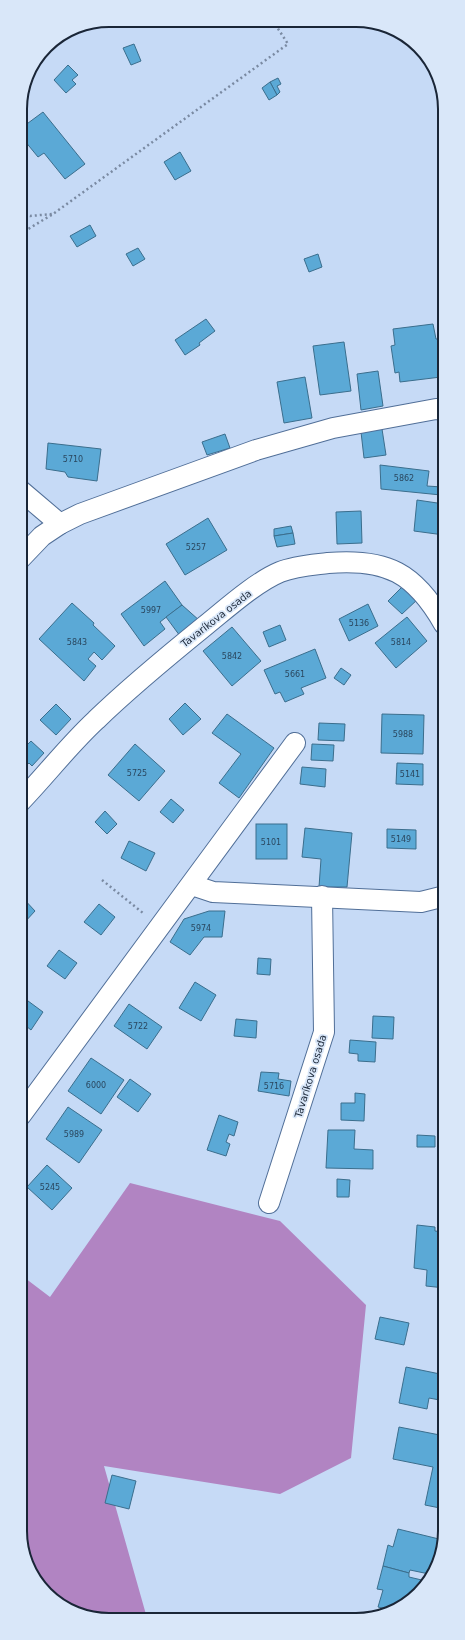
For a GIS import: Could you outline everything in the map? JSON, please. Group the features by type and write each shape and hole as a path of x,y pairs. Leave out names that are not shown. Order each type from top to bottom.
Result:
{"street":[{"path":"27,552 42,536 60,524 80,514 256,450 333,428 438,409"},
{"path":"27,496 60,524"},
{"name":"Tavaríkova osada","path":"27,794 96,720 166,658 256,586 280,572 308,565 341,562 377,564 396,572 414,583 438,613"},
{"path":"27,1107 192,885 295,743"},
{"path":"192,885 213,892 322,896 421,902 438,898"},
{"name":"Tavaríkova osada","path":"269,1203 324,1032 322,896"}],"path":[{"path":"27,230 53,214 288,44 278,27"},
{"path":"27,215 53,214"},
{"path":"102,880 160,927"}],"shaded area":[{"path":"130,1183 280,1221 366,1305 351,1458 280,1494 104,1466 146,1613 104,1613 83,1609 73,1605 55,1593 38,1572 30,1552 27,1531 27,1280 50,1297"}],"building":[{"path":"134,44 141,61 131,65 123,48"},
{"path":"68,65 78,75 72,80 76,84 66,93 54,80"},
{"path":"278,78 281,84 277,86 280,92 277,95 270,82"},
{"path":"270,82 277,95 269,100 262,88"},
{"path":"43,112 85,164 65,179 44,153 38,157 27,144 27,124"},
{"path":"180,152 191,171 175,180 164,162"},
{"path":"90,225 96,236 77,247 70,236"},
{"path":"138,248 145,259 133,266 126,254"},
{"path":"318,254 322,267 309,272 304,259"},
{"path":"206,319 215,331 199,343 200,345 185,355 175,340"},
{"path":"433,324 436,339 438,339 438,377 400,382 399,372 395,373 391,346 395,345 393,329"},
{"path":"344,342 351,391 320,395 313,346"},
{"path":"378,371 383,406 361,410 357,374"},
{"path":"305,377 312,418 284,423 277,382"},
{"path":"382,429 386,455 364,458 361,432"},
{"path":"225,434 230,448 207,455 202,442"},
{"path":"48,443 101,449 97,481 68,477 65,472 46,469"},
{"path":"380,465 429,471 427,486 438,487 438,495 381,489"},
{"path":"417,500 438,503 438,534 414,531"},
{"path":"361,511 362,543 337,544 336,512"},
{"path":"208,518 227,550 185,575 166,544"},
{"path":"291,526 293,533 274,536 274,529"},
{"path":"293,533 295,544 277,547 274,536"},
{"path":"165,581 182,605 160,622 165,629 144,646 121,614"},
{"path":"402,587 418,599 402,614 388,601"},
{"path":"72,603 94,623 93,625 115,646 102,660 94,652 88,659 96,666 84,681 39,639"},
{"path":"368,604 378,626 349,641 339,619"},
{"path":"182,605 200,621 180,636 166,617"},
{"path":"407,617 427,641 396,668 375,643"},
{"path":"280,625 286,640 269,647 263,632"},
{"path":"232,627 261,661 232,686 203,651"},
{"path":"315,649 326,678 301,688 304,694 285,702 280,692 275,694 264,670"},
{"path":"341,668 351,675 344,685 334,678"},
{"path":"185,703 201,719 183,735 169,719"},
{"path":"56,704 71,719 56,735 40,720"},
{"path":"227,714 274,748 239,798 219,783 241,754 212,733"},
{"path":"382,714 424,715 423,754 381,753"},
{"path":"319,723 345,724 344,741 318,740"},
{"path":"31,741 44,753 32,766 29,763 27,765 27,745"},
{"path":"135,744 165,771 139,801 108,775"},
{"path":"312,744 334,745 333,761 311,760"},
{"path":"397,763 423,764 423,785 396,784"},
{"path":"302,767 326,769 325,787 300,784"},
{"path":"171,799 184,810 173,823 160,812"},
{"path":"105,811 117,824 107,834 95,822"},
{"path":"256,824 287,824 287,859 256,859"},
{"path":"305,828 352,833 347,887 319,887 321,859 302,857"},
{"path":"387,829 416,830 416,849 387,848"},
{"path":"129,841 155,853 146,871 121,858"},
{"path":"27,902 35,911 27,920"},
{"path":"99,904 115,917 101,935 84,922"},
{"path":"209,911 225,911 222,937 204,937 190,955 170,942 184,919"},
{"path":"59,950 77,963 65,979 47,966"},
{"path":"258,958 271,959 270,975 257,974"},
{"path":"195,982 216,995 201,1021 179,1008"},
{"path":"27,1000 43,1012 31,1030 27,1027"},
{"path":"129,1004 162,1027 147,1049 114,1026"},
{"path":"373,1016 394,1017 393,1039 372,1038"},
{"path":"236,1019 257,1021 256,1038 234,1036"},
{"path":"350,1040 376,1042 375,1062 358,1061 358,1054 349,1053"},
{"path":"91,1058 124,1080 101,1114 68,1091"},
{"path":"261,1072 279,1073 278,1079 291,1081 289,1096 258,1091"},
{"path":"130,1079 151,1094 138,1112 117,1097"},
{"path":"355,1093 365,1094 364,1121 341,1120 341,1103 355,1103"},
{"path":"68,1107 102,1130 79,1163 46,1139"},
{"path":"219,1115 238,1122 234,1136 229,1134 226,1142 230,1144 226,1156 207,1150"},
{"path":"328,1130 355,1130 354,1149 373,1150 373,1169 326,1168"},
{"path":"417,1135 435,1136 435,1147 417,1147"},
{"path":"47,1165 72,1188 52,1210 27,1187"},
{"path":"337,1179 350,1180 349,1197 337,1197"},
{"path":"417,1225 435,1227 435,1231 438,1231 438,1287 426,1286 427,1270 414,1268"},
{"path":"380,1317 409,1323 404,1345 375,1339"},
{"path":"406,1367 438,1374 438,1400 429,1398 427,1409 399,1403"},
{"path":"399,1427 438,1435 438,1508 425,1505 433,1467 393,1459"},
{"path":"112,1475 136,1481 129,1509 105,1503"},
{"path":"398,1529 438,1539 432,1562 426,1573 410,1570 409,1573 383,1566 388,1545 393,1547"},
{"path":"383,1566 409,1573 409,1577 421,1580 410,1593 392,1605 384,1608 378,1607 383,1590 377,1589"}]}
